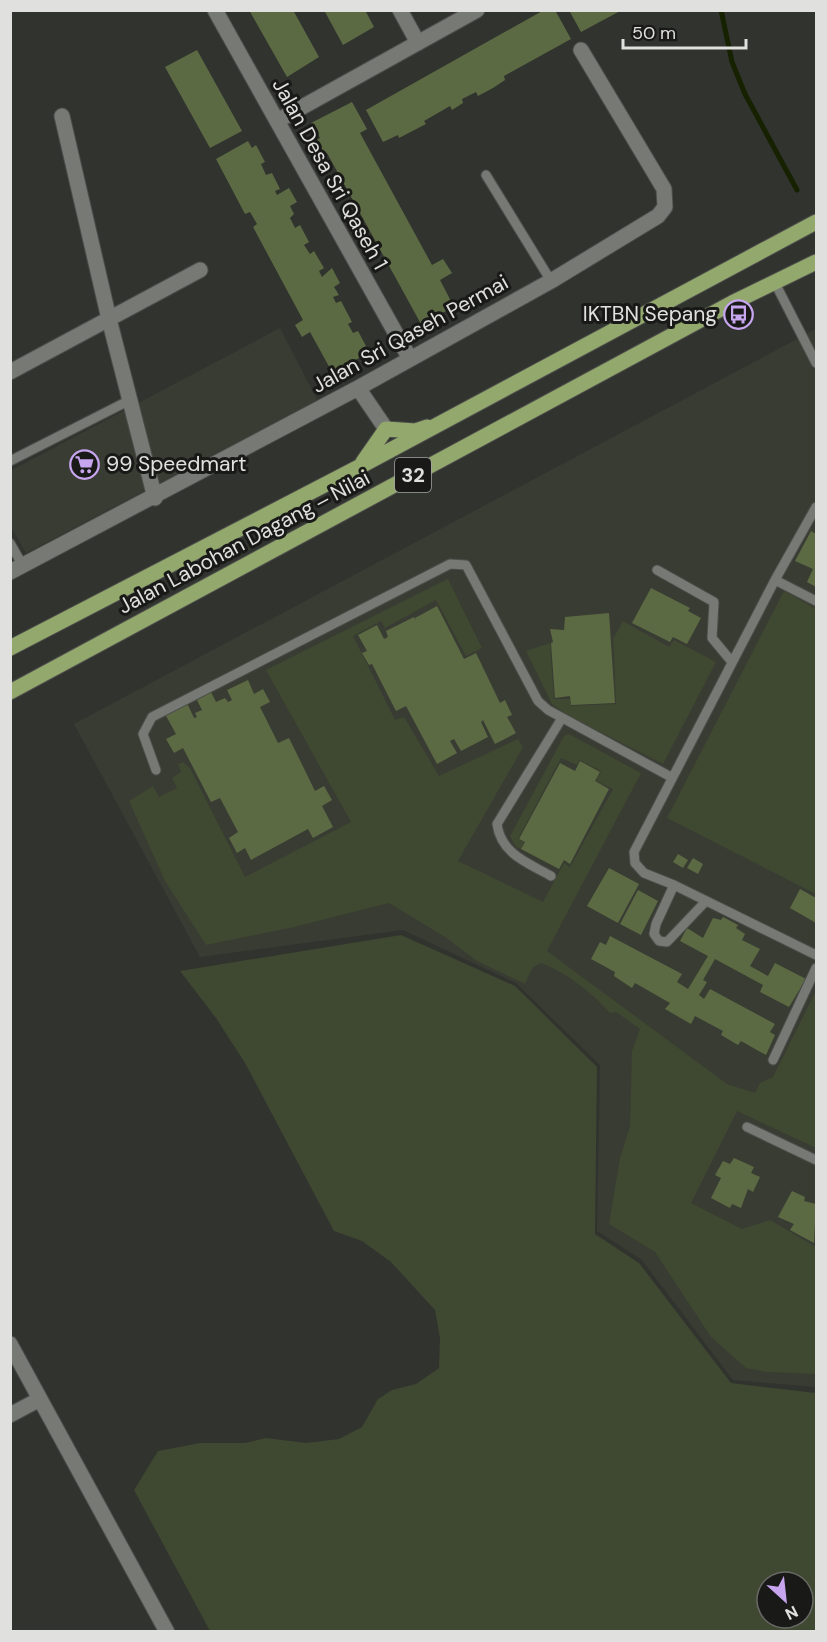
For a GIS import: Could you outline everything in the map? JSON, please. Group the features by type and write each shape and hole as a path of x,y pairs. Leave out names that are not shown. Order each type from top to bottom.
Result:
{"main road":[{"name":"Jalan Labohan Dagang ‒ Nilai","path":"10,648 357,468 816,222"},
{"name":"Jalan Labohan Dagang ‒ Nilai","path":"10,693 732,303 816,262"},
{"path":"357,468 386,429 415,430 440,424"}],"street":[{"name":"Jalan Desa Sri Qaseh 1","path":"215,10 409,357"},
{"path":"400,10 418,43"},
{"path":"276,121 477,10"},
{"name":"Jalan Sri Qaseh Permai","path":"17,569 358,388 409,357 551,281 658,216 665,207 664,189 581,50"},
{"path":"62,116 109,319 154,498"},
{"path":"10,372 200,270"},
{"path":"358,388 386,429"},
{"path":"10,1344 167,1632"},
{"path":"10,1415 40,1399"}],"lane":[{"path":"486,175 551,281"},
{"path":"775,284 816,363"},
{"path":"10,461 130,400"},
{"path":"816,507 671,777 634,852 635,863 644,873 674,885 816,955"},
{"path":"10,543 17,569"},
{"path":"156,770 143,734 152,717 450,564 466,565 538,701 562,718 671,777"},
{"path":"657,570 714,602 712,638 732,662"},
{"path":"775,580 816,601"},
{"path":"551,876 508,851 499,837 497,824 562,718"},
{"path":"674,885 656,924 654,934 659,941 667,942 706,901"},
{"path":"773,1060 816,968"},
{"path":"747,1127 816,1160"}],"shaded area":[{"path":"280,328 317,400 26,553 11,527 10,471"},
{"path":"816,329 816,1387 733,1380 642,1260 597,1231 600,1065 516,983 403,930 200,957 74,724"}],"green space":[{"path":"448,579 482,648 466,656 436,600 385,628 381,621 353,636 395,720 404,717 439,776 518,739 523,747 458,861 543,902 564,863 570,867 613,789 596,781 601,771 580,760 577,765 561,758 518,839 524,842 521,849 515,846 510,836 564,736 569,734 641,773 547,951 727,1084 755,1093 760,1083 773,1077 816,991 816,1148 737,1111 691,1203 742,1229 770,1220 816,1247 816,1374 766,1372 746,1368 711,1337 655,1252 609,1224 620,1158 630,1126 632,1051 640,1029 616,1012 610,1013 578,984 560,972 541,963 533,967 525,984 477,961 445,937 389,903 294,927 206,945 165,881 129,801 153,786 159,797 177,788 172,778 181,772 178,764 183,762 190,768 245,877 351,822 266,670"},
{"path":"784,591 816,609 816,894 667,818"},
{"path":"623,621 669,647 674,640 716,662 663,764 567,715 552,704 526,651 550,643 554,699 570,699 571,706 616,704 613,639"},
{"path":"401,935 515,986 597,1067 595,1234 639,1263 731,1383 816,1393 816,1631 210,1631 134,1490 158,1451 200,1443 245,1443 266,1438 306,1443 339,1439 362,1427 378,1399 392,1390 416,1384 439,1368 440,1338 435,1310 391,1262 362,1241 334,1231 245,1063 216,1018 180,971"}],"building":[{"path":"249,10 293,10 319,57 287,77"},
{"path":"324,10 365,10 374,27 343,45"},
{"path":"544,10 555,10 571,39 504,76 505,80 493,88 478,96 476,92 462,99 463,103 452,110 450,106 424,121 426,124 399,138 398,135 383,142 366,110"},
{"path":"569,10 622,10 581,32"},
{"path":"197,50 242,131 210,148 165,67"},
{"path":"352,102 367,129 360,133 432,265 443,259 452,273 440,280 454,307 421,324 327,153 315,158 307,145 320,138 311,123"},
{"path":"248,141 252,148 256,145 265,162 261,164 266,175 272,173 280,189 275,191 277,195 289,188 297,202 290,206 294,214 290,218 295,228 300,225 309,242 304,245 310,254 314,251 324,268 319,271 322,277 332,268 340,283 334,287 339,295 333,297 336,303 341,301 352,322 348,324 353,333 358,331 366,346 362,349 365,355 332,372 310,332 302,337 295,325 303,320 253,227 257,224 250,212 245,214 216,159"},
{"path":"811,531 816,534 816,587 807,582 813,569 795,561"},
{"path":"651,588 690,608 688,611 701,618 687,644 673,637 670,642 632,623"},
{"path":"437,606 464,659 476,653 500,703 505,700 512,715 507,717 516,733 495,744 483,720 481,722 488,737 461,751 454,739 450,741 457,753 437,764 406,706 396,711 372,664 369,665 362,653 367,651 358,635 377,625 384,639 388,637 386,631 414,617 416,621 415,618"},
{"path":"609,613 615,703 571,705 570,696 555,698 551,643 553,642 550,629 564,630 565,617"},
{"path":"248,680 254,694 263,689 270,702 260,707 278,743 289,738 315,791 324,786 332,800 322,806 333,827 313,838 308,829 251,860 245,848 237,853 229,838 238,832 220,798 211,802 183,748 174,753 166,739 176,734 165,714 187,703 194,718 197,717 195,713 202,710 197,700 211,692 216,702 225,698 228,702 232,700 227,690"},
{"path":"580,761 600,772 595,781 609,789 570,864 564,860 559,869 521,849 525,842 519,839 560,763 575,771"},
{"path":"678,854 688,860 683,868 673,862"},
{"path":"693,858 703,864 698,874 687,868"},
{"path":"609,868 639,884 618,923 587,906"},
{"path":"800,889 816,898 816,923 790,908"},
{"path":"638,890 658,901 641,935 620,924"},
{"path":"723,917 738,925 736,928 745,934 742,940 760,949 750,966 768,976 775,963 806,979 789,1007 760,992 763,985 715,959 703,980 707,982 699,995 704,999 710,989 775,1024 770,1032 775,1035 766,1055 741,1041 738,1045 721,1035 723,1031 695,1016 691,1024 665,1009 670,1003 635,983 632,988 614,976 615,972 591,959 600,942 606,945 610,936 682,974 677,982 688,989 708,956 680,941 687,928 703,938 713,918 721,920"},
{"path":"734,1158 754,1167 751,1173 760,1177 753,1192 748,1189 741,1208 732,1204 730,1208 711,1198 721,1178 715,1175 723,1161 730,1164"},
{"path":"792,1191 805,1197 804,1201 816,1204 814,1243 790,1230 794,1224 778,1217"}],"waterway":[{"path":"721,10 732,62 745,94 797,190"}],"place":[{"name":"IKTBN Sepang","path":"738,314"},
{"name":"99 Speedmart","path":"85,464"}]}
